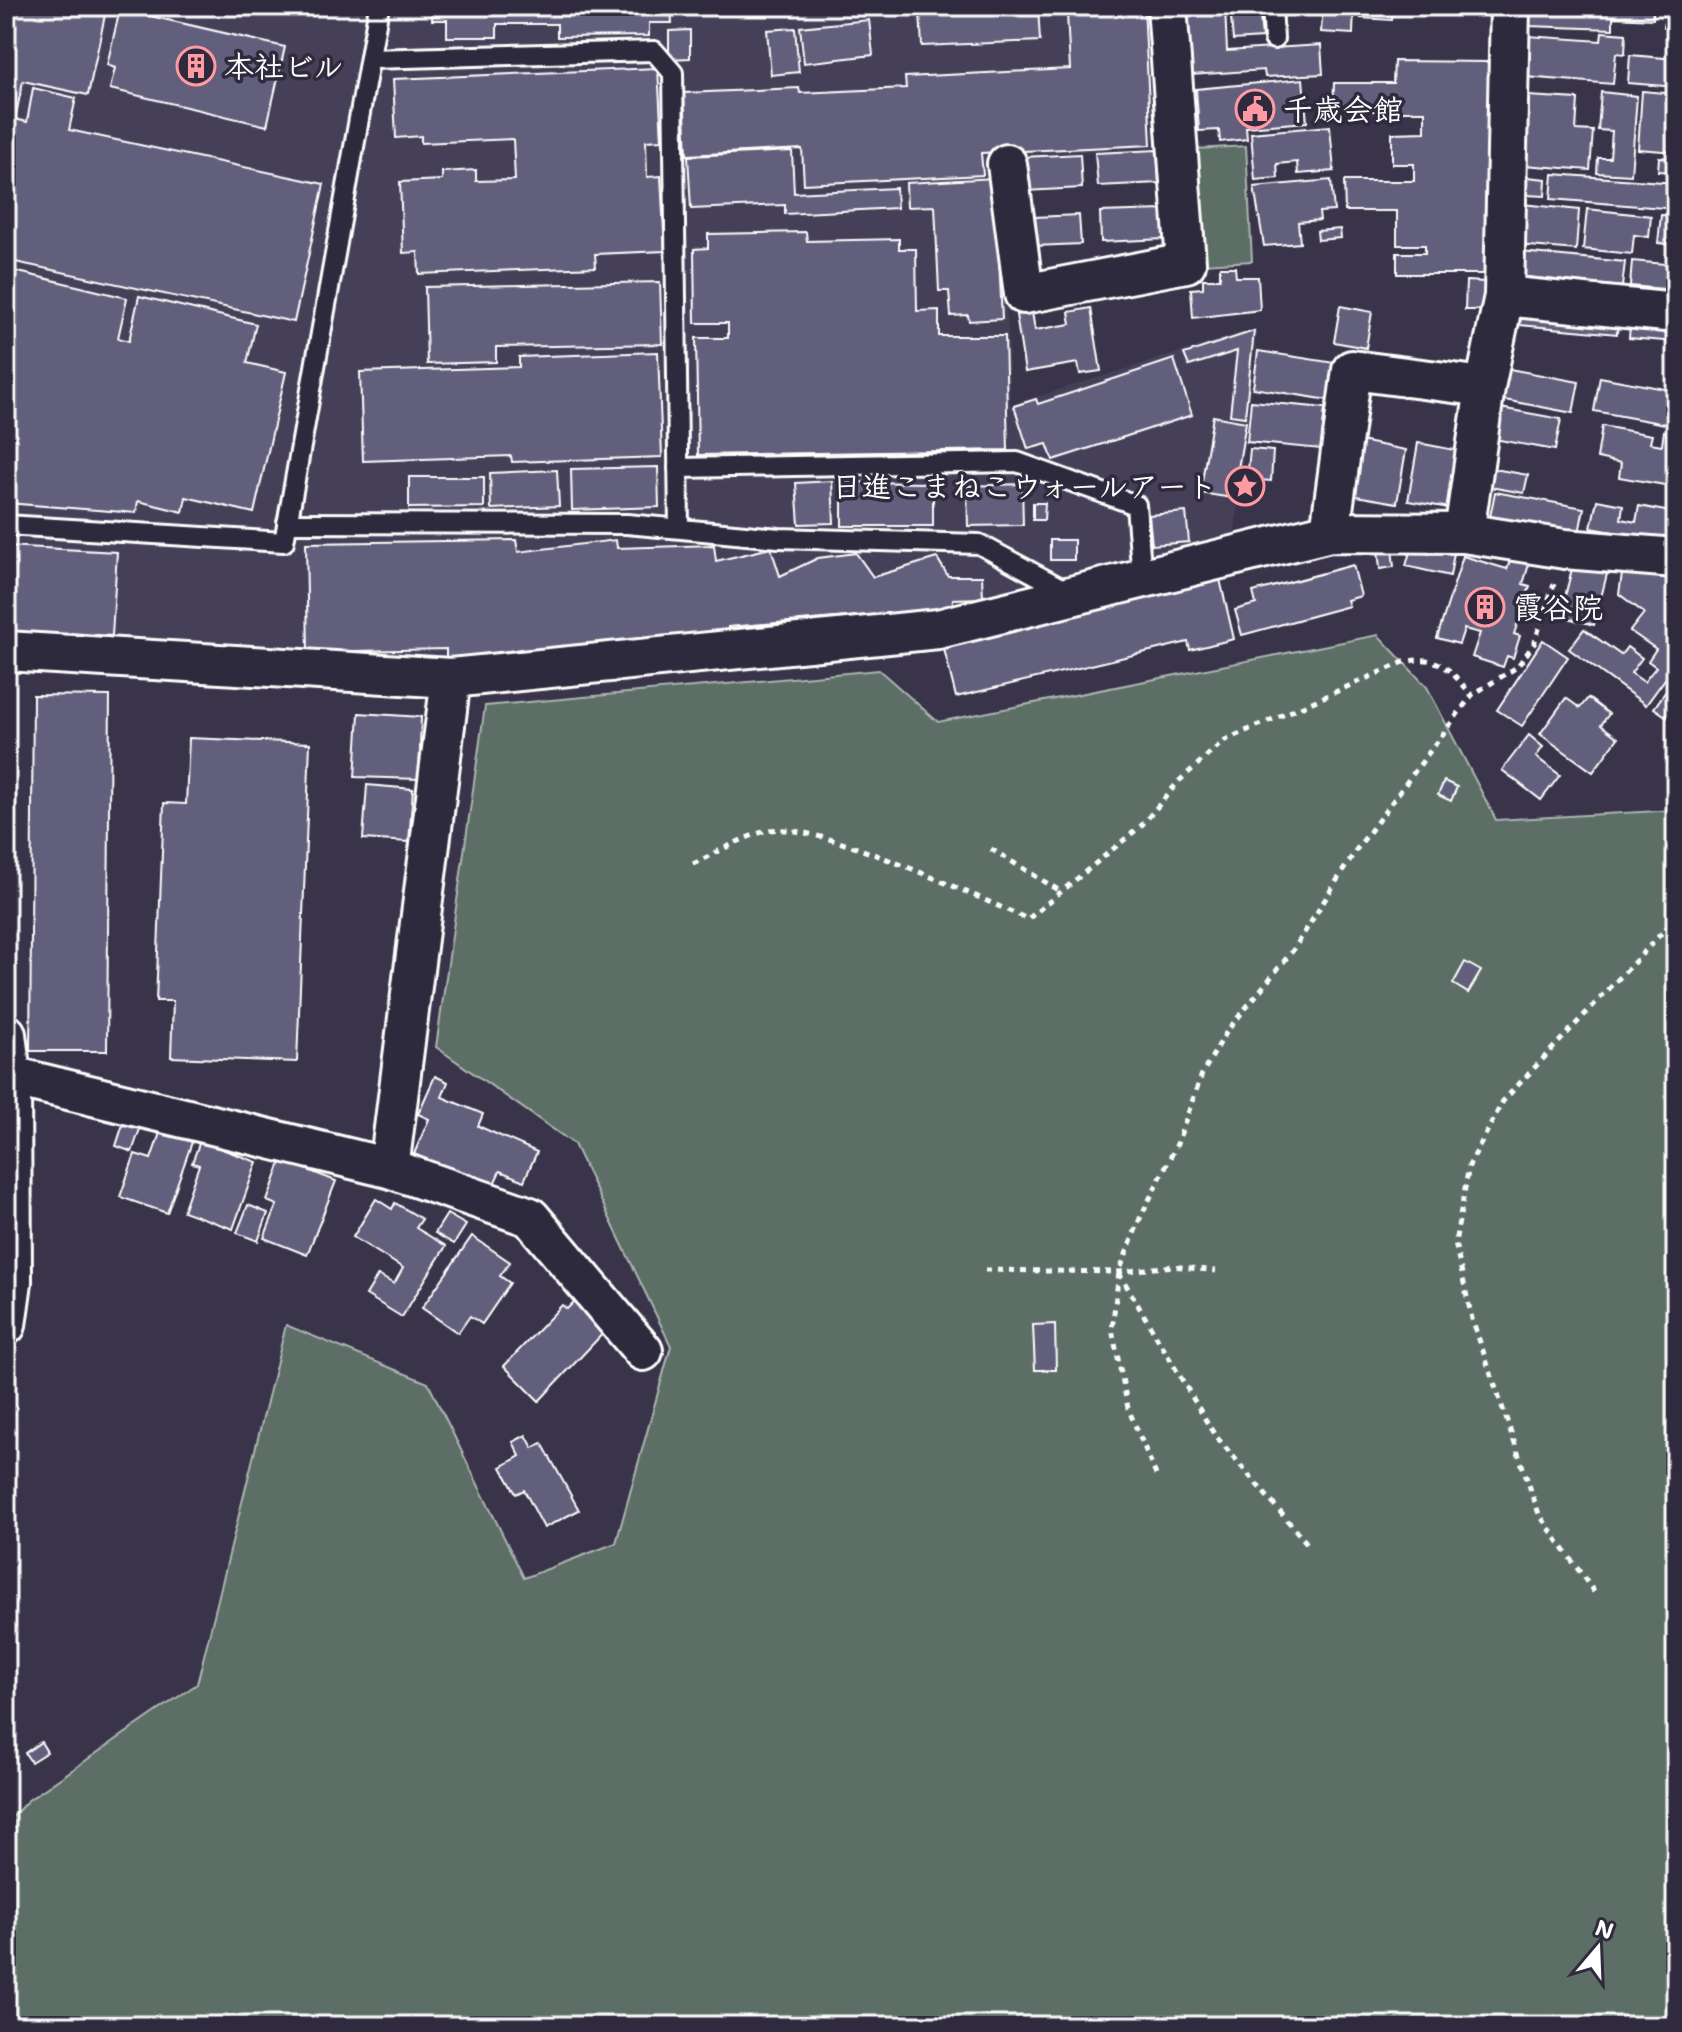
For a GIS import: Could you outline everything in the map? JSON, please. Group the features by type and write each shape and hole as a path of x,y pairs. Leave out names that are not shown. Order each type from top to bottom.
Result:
{"street":[{"path":"1007,164 1024,294 1186,263 1167,6"},
{"path":"1464,533 1485,387 1504,296 1510,6"},
{"path":"1504,296 1676,313"},
{"path":"1330,532 1352,370 1485,387"},
{"path":"6,651 451,678 938,629 1330,532 1464,533 1565,549 1676,558"},
{"path":"389,1168 451,678"},
{"path":"6,1034 11,1076 12,1282 6,1325"},
{"path":"11,1076 389,1168 530,1217 643,1351"}],"lane":[{"path":"6,525 284,542 379,6"},
{"path":"1272,6 1274,39"},
{"path":"370,59 654,51 673,73 679,528"},
{"path":"678,468 1017,462 1136,505 1142,579"},
{"path":"287,523 627,524 779,538 979,544 1074,595"}],"path":[{"path":"1156,1475 1128,1408 1112,1329 1119,1272 1141,1216 1177,1144 1202,1074 1227,1031 1294,949 1356,850 1472,695 1512,673 1534,644 1565,549"},
{"path":"693,864 767,830 798,830 890,860 1028,919 1141,826 1179,781 1225,740 1404,662 1426,657 1446,666 1472,695"},
{"path":"991,849 1060,891"},
{"path":"1594,1592 1539,1514 1472,1319 1455,1243 1469,1166 1503,1101 1676,918"},
{"path":"985,1270 1119,1272 1173,1266 1216,1271"},
{"path":"1119,1272 1214,1434 1310,1547"}],"shaded area":[{"path":"6,6 1156,6 1162,147 995,157 1008,332 1010,405 1257,328 1234,540 943,614 420,663 6,638"}],"green space":[{"path":"1246,146 1252,261 1202,264 1196,149"},
{"path":"1378,635 1427,687 1496,820 1676,810 1676,2026 6,2026 6,1824 27,1801 197,1684 286,1325 428,1383 524,1578 616,1543 671,1346 574,1144 436,1047 485,706 879,670 938,722"}],"building":[{"path":"6,6 61,6 105,15 88,95 23,81 15,119 27,122 33,88 76,98 69,130 324,184 294,322 6,260"},
{"path":"432,6 671,6 672,23 649,23 649,36 557,37 557,24 497,24 497,37 447,37 447,20 432,20"},
{"path":"1038,6 1040,41 922,46 920,12"},
{"path":"1045,6 1144,6 1151,145 981,153 983,175 804,184 802,149 687,155 684,93 799,88 800,93 906,88 905,77 1070,69 1067,14 1046,15"},
{"path":"1187,6 1225,6 1227,51 1321,45 1323,74 1265,77 1264,70 1191,75"},
{"path":"1230,6 1259,6 1262,38 1233,40"},
{"path":"1323,6 1354,6 1353,34 1321,32"},
{"path":"1362,6 1393,6 1392,20 1361,18"},
{"path":"1529,6 1653,6 1653,19 1613,17 1613,29 1528,26"},
{"path":"1666,6 1676,6 1676,28 1664,27"},
{"name":"本社ビル","path":"120,9 285,47 267,126 110,89 115,68 107,65"},
{"path":"869,20 873,55 804,63 800,27"},
{"path":"795,28 799,72 771,75 767,30"},
{"path":"690,30 690,58 669,59 669,31"},
{"path":"1602,32 1626,34 1625,54 1616,53 1613,84 1525,77 1528,36 1601,41"},
{"path":"1630,55 1676,59 1676,87 1628,83"},
{"path":"1394,61 1489,62 1490,274 1397,274 1397,253 1425,253 1425,245 1397,245 1397,211 1345,211 1344,181 1414,181 1414,164 1392,164 1392,133 1425,132 1425,111 1333,111 1334,83 1393,83"},
{"path":"658,68 662,140 646,141 647,177 661,176 665,251 595,254 596,267 419,274 418,252 403,253 400,182 442,180 442,172 476,170 476,181 515,180 513,139 421,143 421,136 396,138 393,79"},
{"path":"1303,79 1307,122 1246,127 1247,139 1220,142 1219,130 1199,131 1196,89"},
{"path":"1642,91 1676,94 1676,152 1638,149"},
{"path":"1601,92 1637,96 1631,175 1597,173 1598,158 1610,158 1612,131 1598,130"},
{"path":"1528,96 1578,99 1576,130 1593,131 1590,170 1523,165"},
{"path":"1330,126 1334,171 1298,174 1297,162 1277,164 1278,178 1255,180 1251,133"},
{"path":"1157,150 1159,183 1098,186 1095,153"},
{"path":"792,151 794,193 896,188 897,208 785,214 785,205 691,209 688,156"},
{"path":"1080,154 1082,188 1025,191 1023,157"},
{"path":"1659,157 1676,159 1676,172 1658,171"},
{"path":"1553,174 1676,183 1676,209 1551,199"},
{"path":"1527,177 1546,179 1545,196 1526,195"},
{"path":"995,178 1002,319 969,321 968,315 951,316 949,291 939,291 935,206 907,207 906,183"},
{"path":"1331,180 1334,211 1319,212 1320,220 1298,222 1300,243 1264,246 1254,187"},
{"path":"1522,204 1579,210 1576,250 1518,245"},
{"path":"1587,209 1651,216 1649,237 1634,235 1632,254 1583,249"},
{"path":"1163,210 1164,239 1101,242 1100,212"},
{"path":"1079,215 1081,244 1035,246 1034,217"},
{"path":"1661,215 1676,216 1676,245 1658,243"},
{"path":"1340,229 1341,238 1318,240 1317,231"},
{"path":"806,232 807,241 899,239 899,249 916,249 917,311 939,310 939,336 1005,336 1008,450 698,455 696,338 728,338 728,323 695,323 694,249 708,248 708,234"},
{"path":"1521,252 1625,262 1622,287 1518,276"},
{"path":"1632,261 1676,265 1676,290 1630,286"},
{"path":"1220,267 1235,267 1236,277 1258,277 1260,310 1193,318 1191,289 1203,288 1203,279 1220,279"},
{"path":"6,269 127,298 118,338 129,341 139,296 256,324 247,363 286,372 254,513 186,497 183,512 138,501 136,513 6,503"},
{"path":"1466,281 1486,282 1486,310 1465,310"},
{"path":"660,282 662,344 496,347 496,362 427,364 425,287"},
{"path":"1340,306 1372,312 1366,348 1334,342"},
{"path":"1091,308 1101,371 1080,374 1078,363 1025,372 1016,315 1032,312 1035,330 1071,324 1069,312"},
{"path":"1521,315 1618,323 1617,334 1520,325"},
{"path":"1630,326 1676,331 1676,342 1629,338"},
{"path":"1254,331 1245,417 1230,415 1237,351 1189,366 1184,354"},
{"path":"1258,351 1335,363 1329,400 1253,388"},
{"path":"658,352 662,457 512,462 511,456 363,461 360,372 519,367 519,357"},
{"path":"1174,359 1192,415 1053,460 1047,444 1028,449 1014,406 1036,399 1038,404"},
{"path":"1504,368 1579,382 1573,413 1499,399"},
{"path":"1600,377 1676,391 1676,426 1594,411"},
{"path":"1251,401 1325,408 1321,449 1247,442"},
{"path":"1500,408 1561,419 1555,450 1494,439"},
{"path":"1213,416 1246,422 1233,498 1200,493"},
{"path":"1602,426 1652,435 1650,443 1662,445 1664,431 1676,434 1676,487 1619,477 1621,463 1597,458"},
{"path":"1360,441 1406,450 1397,503 1350,495"},
{"path":"1418,443 1460,451 1450,508 1408,501"},
{"path":"1250,449 1273,451 1271,481 1247,479"},
{"path":"658,467 659,507 572,510 571,469"},
{"path":"1494,469 1528,475 1524,493 1490,487"},
{"path":"557,470 559,506 491,509 490,473"},
{"path":"409,477 484,477 484,507 409,508"},
{"path":"832,481 834,523 799,524 796,483"},
{"path":"842,482 933,483 933,526 842,526"},
{"path":"1022,484 1023,525 968,526 967,486"},
{"path":"1495,492 1584,508 1579,533 1490,517"},
{"path":"1597,500 1623,505 1621,519 1636,522 1639,506 1676,513 1676,543 1591,528"},
{"path":"1033,503 1045,503 1044,520 1033,520"},
{"path":"1186,512 1189,542 1152,545 1149,515"},
{"path":"516,540 518,552 616,540 617,548 714,545 716,561 771,548 780,576 818,558 856,553 873,577 937,558 948,576 982,576 983,598 953,599 952,608 728,627 728,635 522,657 521,649 446,661 446,649 308,652 306,543"},
{"path":"1050,540 1074,540 1074,560 1050,560"},
{"path":"6,546 117,552 112,636 71,633 71,638 6,635"},
{"path":"1431,547 1454,553 1450,576 1406,566 1411,548 1429,554"},
{"path":"1392,548 1394,567 1380,569 1378,549"},
{"name":"霞谷院","path":"1512,554 1530,561 1523,584 1530,586 1514,634 1520,636 1513,658 1507,656 1503,667 1472,657 1480,633 1464,629 1459,644 1437,638 1463,556 1507,569"},
{"path":"1353,565 1361,596 1347,600 1349,606 1242,635 1235,610 1256,604 1253,592"},
{"path":"1573,565 1607,574 1594,625 1560,616"},
{"path":"1623,567 1676,571 1676,664 1646,705 1569,649 1584,629 1621,655 1627,647 1642,658 1631,673 1644,682 1656,667 1648,661 1656,649 1630,631 1644,613 1619,594"},
{"path":"1219,575 1234,639 1190,650 1188,642 956,697 943,645"},
{"path":"1543,640 1568,657 1522,726 1497,710"},
{"path":"1676,677 1676,723 1654,708"},
{"path":"33,695 110,696 107,1051 30,1051"},
{"path":"1566,698 1580,708 1588,698 1609,714 1601,725 1618,738 1593,772 1540,734"},
{"path":"359,713 421,717 419,779 355,777"},
{"path":"1529,735 1543,747 1536,757 1560,775 1541,800 1502,770"},
{"path":"189,738 310,743 297,1062 171,1057 173,1001 156,1001 164,803 186,804"},
{"path":"1444,781 1457,787 1451,801 1438,795"},
{"path":"367,785 413,789 409,842 363,839"},
{"path":"1465,962 1481,971 1468,993 1453,984"},
{"path":"435,1076 448,1082 442,1097 483,1114 478,1126 537,1152 524,1181 500,1171 492,1188 414,1154 429,1119 418,1114"},
{"path":"124,1121 141,1126 132,1152 116,1146"},
{"path":"161,1130 192,1142 167,1213 120,1197 135,1154 151,1159"},
{"path":"200,1141 257,1162 233,1229 183,1211 199,1165 192,1163"},
{"path":"282,1160 336,1181 307,1255 264,1238 277,1205 267,1201"},
{"path":"376,1199 392,1209 395,1203 422,1219 416,1228 446,1246 402,1317 366,1295 378,1275 394,1284 403,1268 353,1237"},
{"path":"248,1205 268,1213 258,1241 237,1233"},
{"path":"447,1214 466,1225 454,1244 435,1233"},
{"path":"472,1236 510,1262 500,1276 510,1283 482,1324 470,1316 458,1333 422,1308"},
{"path":"577,1299 608,1328 539,1401 504,1366 562,1305 567,1309"},
{"path":"1055,1324 1056,1370 1035,1370 1033,1325"},
{"path":"526,1435 533,1448 542,1443 579,1510 544,1528 524,1490 516,1494 501,1467 520,1456 513,1442"},
{"path":"41,1742 47,1752 31,1762 25,1753"}],"place":[{"name":"本社ビル","path":"196,66"},
{"name":"千歳会館","path":"1255,109"},
{"name":"日進こまねこウォールアート","path":"1245,486"},
{"name":"霞谷院","path":"1485,607"}]}
